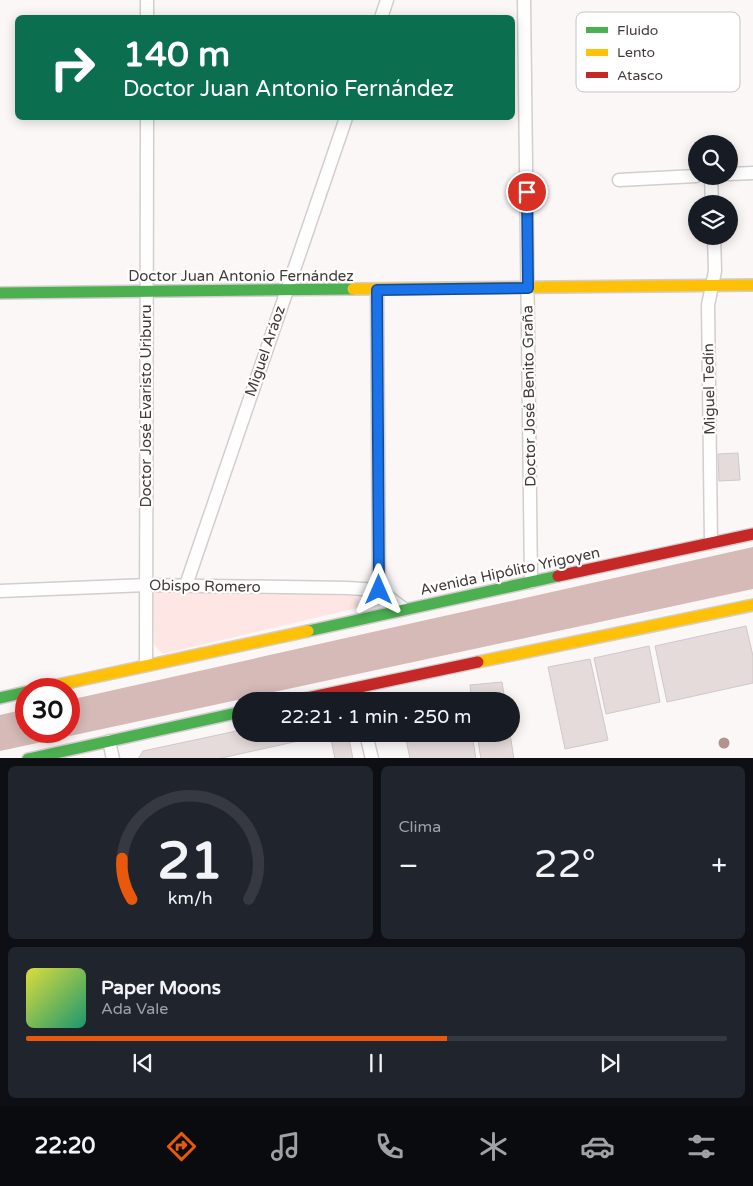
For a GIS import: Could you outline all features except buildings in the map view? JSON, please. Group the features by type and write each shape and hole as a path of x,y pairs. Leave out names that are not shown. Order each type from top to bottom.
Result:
{"main road":[{"name":"Doctor Juan Antonio Fernández","path":"0,293 753,286"},
{"name":"Avenida Hipólito Yrigoyen","path":"80,680 753,534"},
{"path":"337,692 753,605"},
{"path":"0,698 15,695"},
{"path":"28,758 232,714"}],"street":[{"path":"147,0 147,15"},
{"path":"382,15 387,0"},
{"name":"Doctor José Benito Graña","path":"524,0 531,582"},
{"name":"Doctor José Evaristo Uriburu","path":"146,665 147,120"},
{"name":"Miguel Aráoz","path":"186,585 345,120"},
{"path":"738,174 753,173"},
{"path":"619,180 688,176"},
{"name":"Miguel Tedín","path":"711,542 708,305 715,271 714,245"},
{"path":"377,290 379,590 404,610"},
{"name":"Obispo Romero","path":"0,591 147,585 379,590"},
{"path":"356,688 357,692"},
{"path":"109,741 113,758"},
{"path":"368,742 372,758"}],"shaded area":[{"path":"753,547 753,589 274,692 232,692 232,701 80,734 80,698"},
{"path":"153,590 354,596 359,601 357,608 163,654 154,645"},
{"path":"15,712 15,743 37,743 0,751 0,715"}],"traffic: fast":[{"path":"0,293 353,289"},
{"path":"308,631 558,576"},
{"path":"0,698 15,695"},
{"path":"33,758 232,714"}],"traffic: slow":[{"path":"353,289 753,285"},
{"path":"478,662 753,605"},
{"path":"80,680 308,631"}],"traffic: jam":[{"path":"558,576 753,534"},
{"path":"336,692 478,662"}],"route":[{"path":"379,590 377,290 528,288 527,192"}]}
